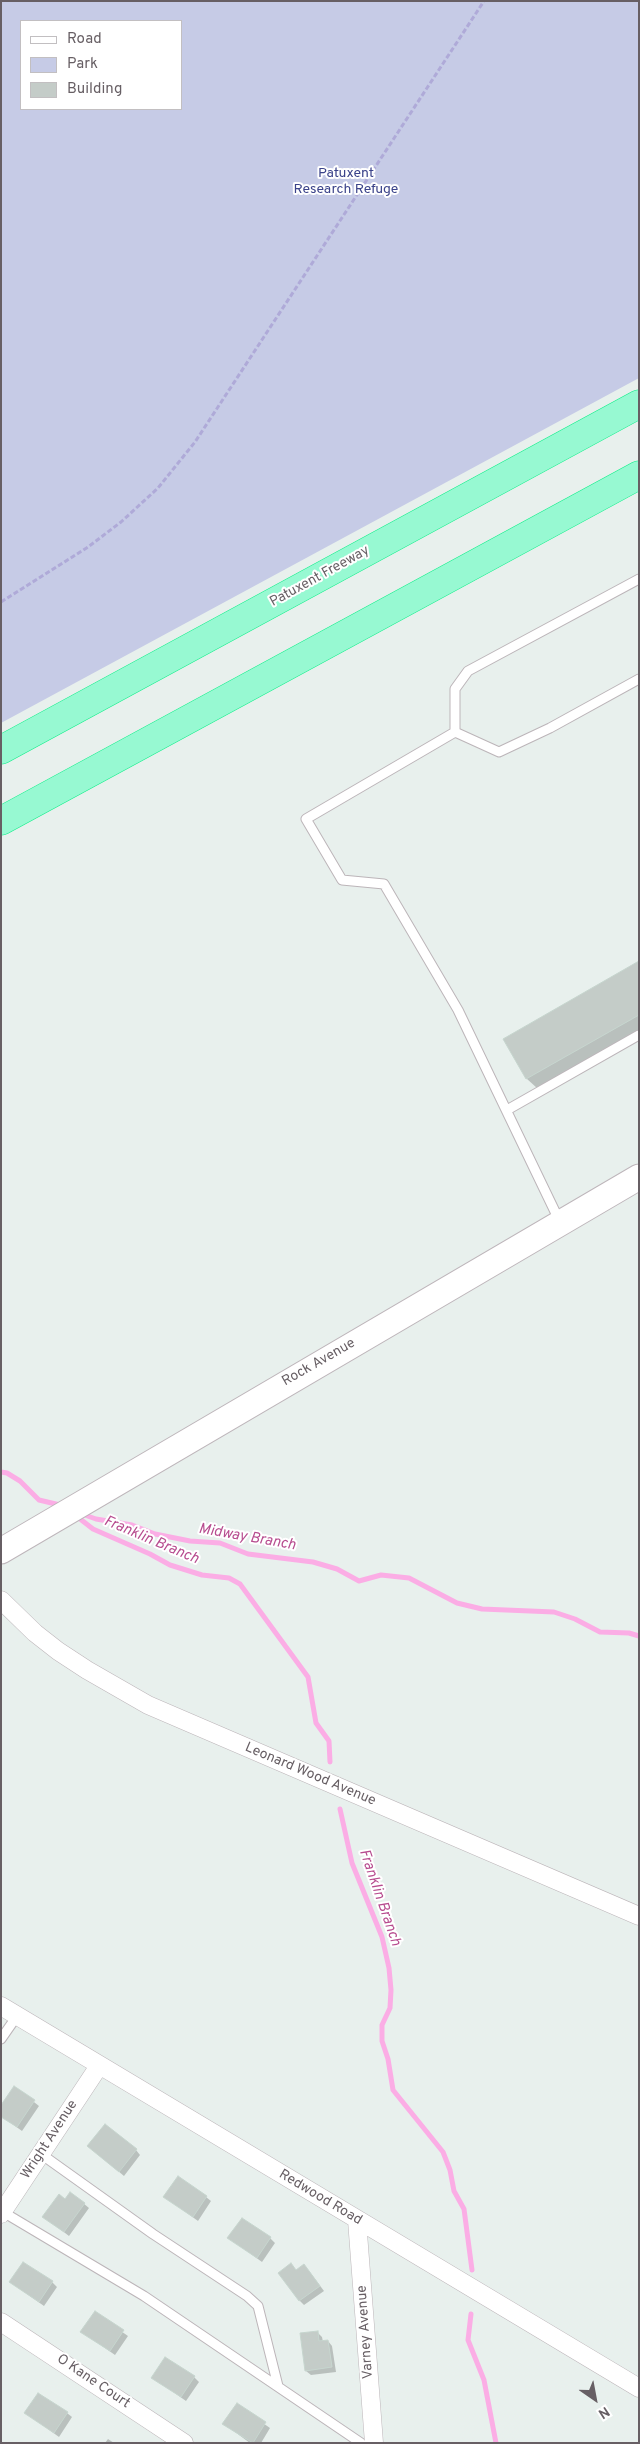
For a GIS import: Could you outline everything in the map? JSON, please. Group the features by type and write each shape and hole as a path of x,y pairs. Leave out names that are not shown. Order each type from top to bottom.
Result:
{"highway":[{"name":"Patuxent Freeway","path":"1,750 639,404"},
{"path":"1,821 639,474"}],"street":[{"name":"Rock Avenue","path":"1,1551 639,1177"},
{"name":"Leonard Wood Avenue","path":"1,1600 35,1633 58,1651 148,1705 639,1916"},
{"name":"Redwood Road","path":"1,2006 639,2388"},
{"name":"Wright Avenue","path":"2,2213 99,2066"},
{"name":"Varney Avenue","path":"358,2220 374,2443"},
{"name":"O Kane Court","path":"1,2322 184,2443"}],"lane":[{"path":"455,732 455,689 468,671 639,579"},
{"path":"455,732 499,752 550,728 639,678"},
{"path":"455,732 306,819 342,880 384,884 458,1010 560,1222"},
{"path":"507,1110 639,1034"},
{"path":"1,2039 17,2016"},
{"path":"41,2154 247,2296 258,2306 278,2386"},
{"path":"2,2213 144,2296 361,2443"}],"path":[{"path":"1,602 88,547 122,522 158,488 195,442 440,72 484,1"}],"green space":[{"name":"Patuxent Research Refuge","path":"1,1 639,1 639,378 1,723"}],"building":[{"path":"639,961 639,1015 526,1079 503,1039"},
{"path":"14,2086 35,2100 17,2127 1,2117 1,2105"},
{"path":"105,2124 137,2149 119,2172 87,2146"},
{"path":"178,2176 207,2196 193,2217 163,2197"},
{"path":"70,2192 85,2203 64,2232 42,2217 59,2194 65,2199"},
{"path":"242,2218 271,2237 257,2258 227,2238"},
{"path":"23,2262 53,2281 39,2302 9,2282"},
{"path":"291,2263 296,2270 304,2264 320,2286 299,2301 278,2273"},
{"path":"95,2311 124,2330 110,2351 80,2332"},
{"path":"318,2331 319,2341 328,2340 332,2367 305,2371 300,2333"},
{"path":"165,2357 195,2376 181,2397 151,2378"},
{"path":"38,2393 68,2412 54,2433 24,2413"},
{"path":"237,2403 266,2422 253,2443 222,2424"}],"waterway":[{"name":"Midway Branch","path":"1,1472 7,1473 20,1481 39,1500 60,1505"},
{"name":"Midway Branch","path":"82,1514 96,1519 132,1525 155,1534 190,1541 220,1543 248,1554 313,1562 337,1569 359,1581 381,1575 409,1578 457,1603 482,1609 554,1612 575,1619 600,1632 629,1633 639,1636"},
{"name":"Franklin Branch","path":"75,1515 93,1529 170,1565 202,1575 229,1578 240,1584 308,1677 316,1723 329,1741 330,1762"},
{"name":"Franklin Branch","path":"340,1809 352,1863 382,1937 389,1968 390,2008 382,2025 382,2041 388,2059 393,2090 443,2152 450,2170 454,2191 464,2209 472,2270"},
{"name":"Franklin Branch","path":"471,2314 468,2340 484,2380 496,2443"}]}
